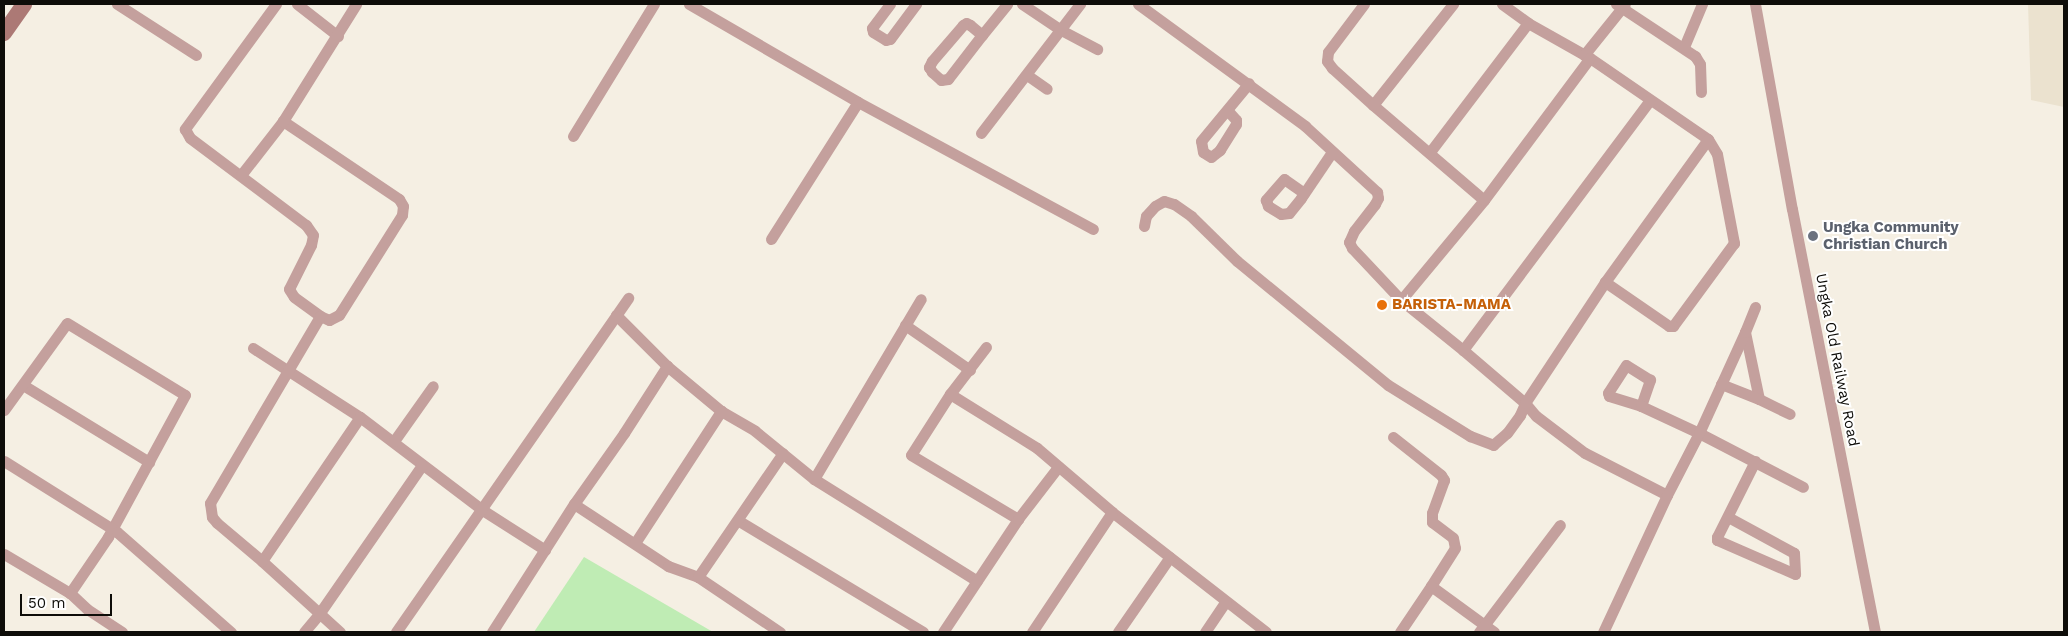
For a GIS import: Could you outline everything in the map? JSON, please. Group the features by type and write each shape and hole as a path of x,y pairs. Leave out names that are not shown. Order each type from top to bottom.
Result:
{"main road":[{"path":"4,33 24,4"}],"street":[{"path":"117,4 196,54"},
{"path":"276,4 185,129 190,138 306,225 313,235 311,245 289,289 294,297 320,316 329,320 340,315 402,215 403,206 399,199 283,121"},
{"path":"297,4 338,36"},
{"path":"241,175 283,121 338,36 356,4"},
{"path":"573,136 654,4"},
{"path":"689,4 858,102 1093,229"},
{"path":"890,4 872,28 874,32 886,40 890,39 916,4"},
{"path":"982,35 970,25 963,25 932,62 930,67 932,72 941,80 948,80 1007,4"},
{"path":"1022,4 1061,30 1097,49"},
{"path":"981,133 1080,4"},
{"path":"1138,4 1249,83 1305,126 1377,192 1378,198 1375,204 1354,231 1349,242 1352,248 1401,300 1525,403 1536,416 1585,453 1667,495"},
{"path":"1364,4 1328,52 1327,61 1332,68 1372,105 1430,152 1484,200"},
{"path":"1372,105 1454,4"},
{"path":"1502,4 1528,23 1587,57 1708,139 1717,154 1734,243 1671,327 1605,282"},
{"path":"1684,47 1702,4"},
{"name":"Ungka Old Railway Road","path":"1755,4 1794,218 1875,632"},
{"path":"1401,300 1484,200 1587,57 1621,5 1684,47 1698,60 1701,92"},
{"path":"1430,152 1528,23"},
{"path":"1027,75 1047,89"},
{"path":"1228,111 1249,83"},
{"path":"1463,350 1650,100"},
{"path":"771,239 858,102"},
{"path":"1144,226 1146,216 1155,206 1164,201 1174,204 1191,216 1237,261 1388,385 1442,420 1489,445 1497,444 1520,415 1525,403 1605,282 1708,139"},
{"path":"1304,193 1332,152"},
{"path":"396,632 628,298"},
{"path":"814,479 921,299"},
{"path":"1603,632 1667,495 1722,384 1746,332 1755,307"},
{"path":"616,315 666,366 722,411 783,453 814,479 977,580"},
{"path":"320,316 290,372 210,503 213,519 340,632"},
{"path":"4,410 67,322 185,395 112,530 70,593"},
{"path":"905,325 970,370"},
{"path":"1746,332 1759,399"},
{"path":"986,347 950,394 911,455 1018,519"},
{"path":"253,348 360,417 481,509 545,550"},
{"path":"492,632 574,504 624,433 666,366"},
{"path":"1722,384 1790,414"},
{"path":"23,385 150,462"},
{"path":"394,441 433,386"},
{"path":"950,394 1037,448 1112,512 1266,632"},
{"path":"1641,406 1699,432 1803,487"},
{"path":"635,543 722,411"},
{"path":"262,561 360,417"},
{"path":"1393,437 1441,475 1444,480 1432,514 1432,522 1453,538 1455,548 1400,632"},
{"path":"698,578 739,521 783,453"},
{"path":"4,461 112,530 144,554 224,630"},
{"path":"1728,516 1794,553 1796,573 1718,542 1717,537 1755,461"},
{"path":"304,632 320,614 422,465"},
{"path":"943,632 1018,519 1058,467"},
{"path":"574,504 668,566 698,578 780,632"},
{"path":"1032,632 1112,512"},
{"path":"739,521 923,632"},
{"path":"1482,629 1560,525"},
{"path":"4,554 70,593 87,608 122,632"},
{"path":"1118,632 1170,557"},
{"path":"1431,586 1482,629 1494,632"},
{"path":"1205,632 1226,601"}],"shaded area":[{"path":"2028,4 2064,4 2064,107 2031,100"}],"green space":[{"path":"584,557 713,632 534,632"}],"place":[{"name":"Ungka Community Christian Church","path":"1813,236"},
{"name":"BARISTA-MAMA","path":"1382,305"}]}
